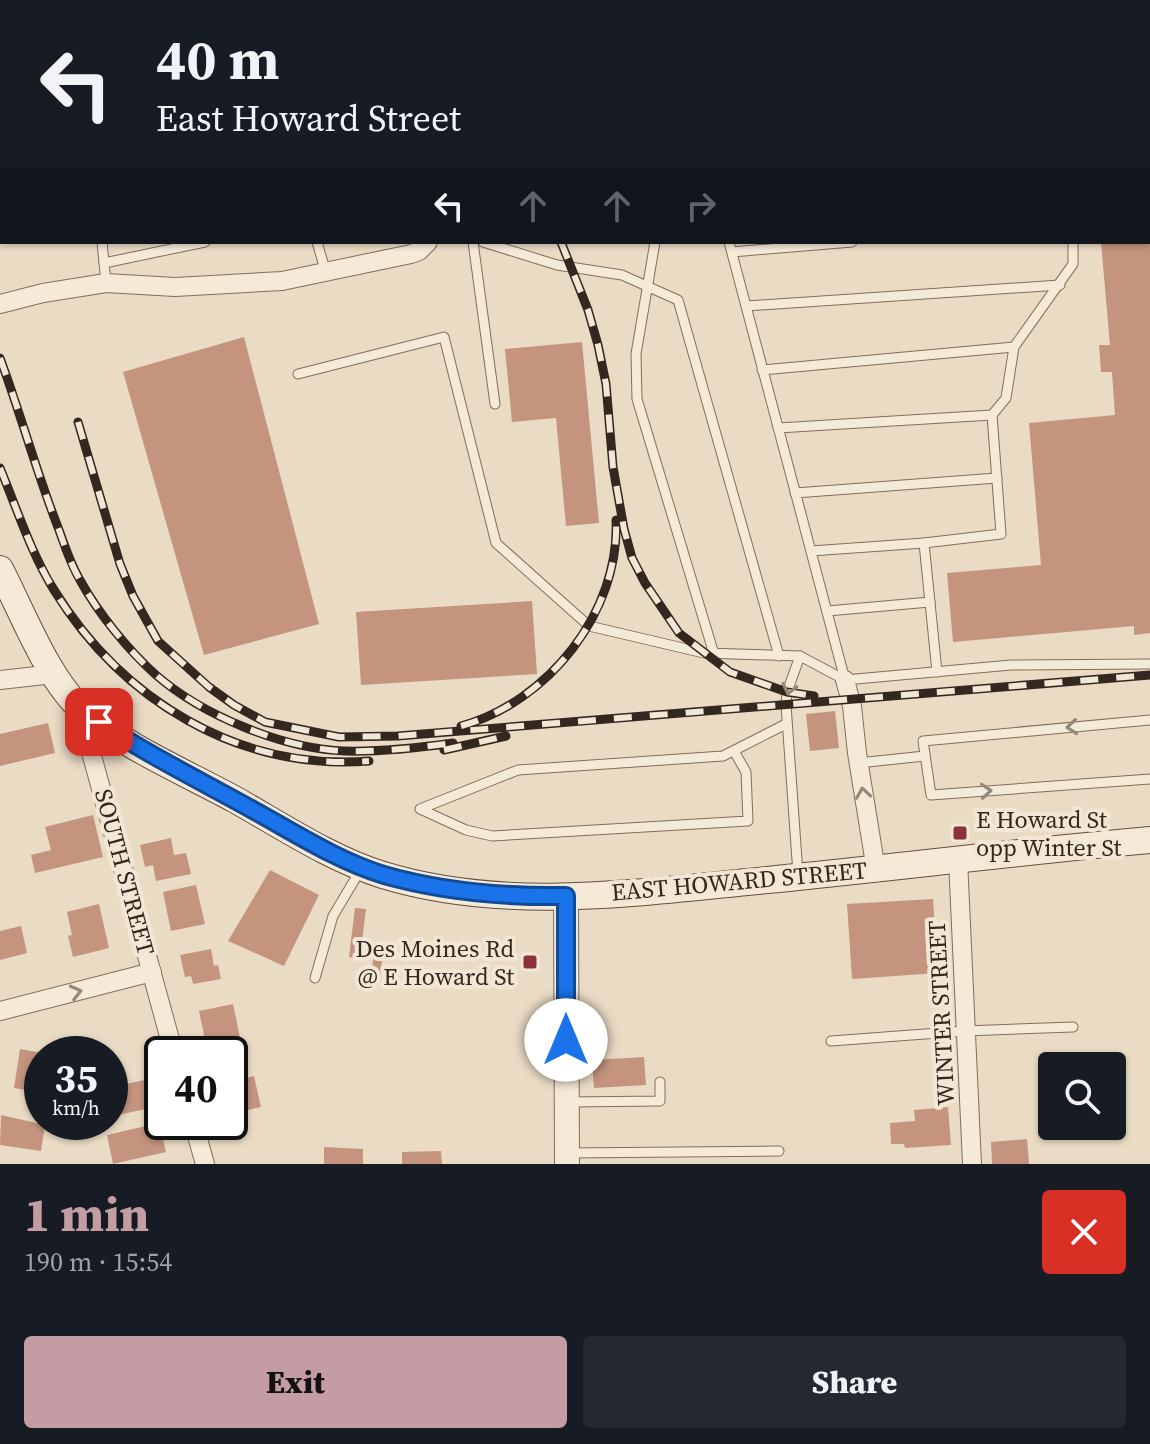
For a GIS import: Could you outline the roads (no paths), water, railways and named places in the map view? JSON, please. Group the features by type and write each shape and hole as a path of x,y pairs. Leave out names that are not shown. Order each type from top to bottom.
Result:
{"main road":[{"name":"SOUTH STREET","path":"0,569 54,674 83,711"},
{"name":"EAST HOWARD STREET","path":"83,711 155,756 326,850 382,874 449,890 506,896 566,896 876,870 1010,852 1150,840"}],"street":[{"path":"0,304 43,293 106,283 175,287 282,281 411,254 426,244"},
{"path":"0,680 54,674"},
{"path":"845,680 852,706 876,870"},
{"name":"SOUTH STREET","path":"83,711 84,727 169,1036"},
{"name":"WINTER STREET","path":"958,860 972,1164"},
{"path":"566,896 567,1158"},
{"path":"0,1011 152,972"},
{"path":"198,1140 205,1164"}],"lane":[{"path":"102,244 106,283"},
{"path":"104,263 186,244"},
{"path":"318,244 326,273"},
{"path":"473,244 495,404"},
{"path":"489,244 557,265 622,275 678,300 779,656"},
{"path":"655,244 636,354 637,399 714,654"},
{"path":"803,244 730,247 845,680"},
{"path":"811,551 1001,534 992,415 1006,398 1014,347 1073,264 1073,244"},
{"path":"746,306 1060,285"},
{"path":"298,374 444,337 496,543 589,626 714,654 800,656 845,680 1011,665 1150,664"},
{"path":"762,370 1014,347"},
{"path":"778,428 992,415"},
{"path":"795,493 997,478"},
{"path":"924,543 937,672"},
{"path":"827,611 930,602"},
{"path":"798,877 786,724 787,692 800,656"},
{"path":"1150,720 923,741 931,795 1150,779"},
{"path":"734,751 746,772 748,821 492,836 466,830 420,809 518,770 723,756 786,724"},
{"path":"858,763 925,756"},
{"path":"315,978 333,916 363,866"},
{"path":"831,1041 1073,1027"},
{"path":"567,1102 660,1101 660,1082"},
{"path":"567,1158 779,1151"}],"railway":[{"path":"562,244 598,345 606,384 613,467 624,529 632,558 645,583 679,633 730,672 787,692 814,696"},
{"path":"0,358 43,488 74,568 105,618 156,675 220,716 270,737 296,744 358,751 453,743"},
{"path":"78,422 120,564 133,596 158,641 209,687 265,722 339,737 398,736 1150,675"},
{"path":"0,468 31,546 54,590 113,665 149,695 188,720 230,740 274,754 321,761 369,761"},
{"path":"461,726 493,714 522,697 549,675 573,648 592,619 606,588 614,554 616,520"},
{"path":"444,750 506,736"}],"place":[{"name":"E Howard St opp Winter St","path":"960,833"},
{"name":"Des Moines Rd @ E Howard St","path":"530,962"}]}
